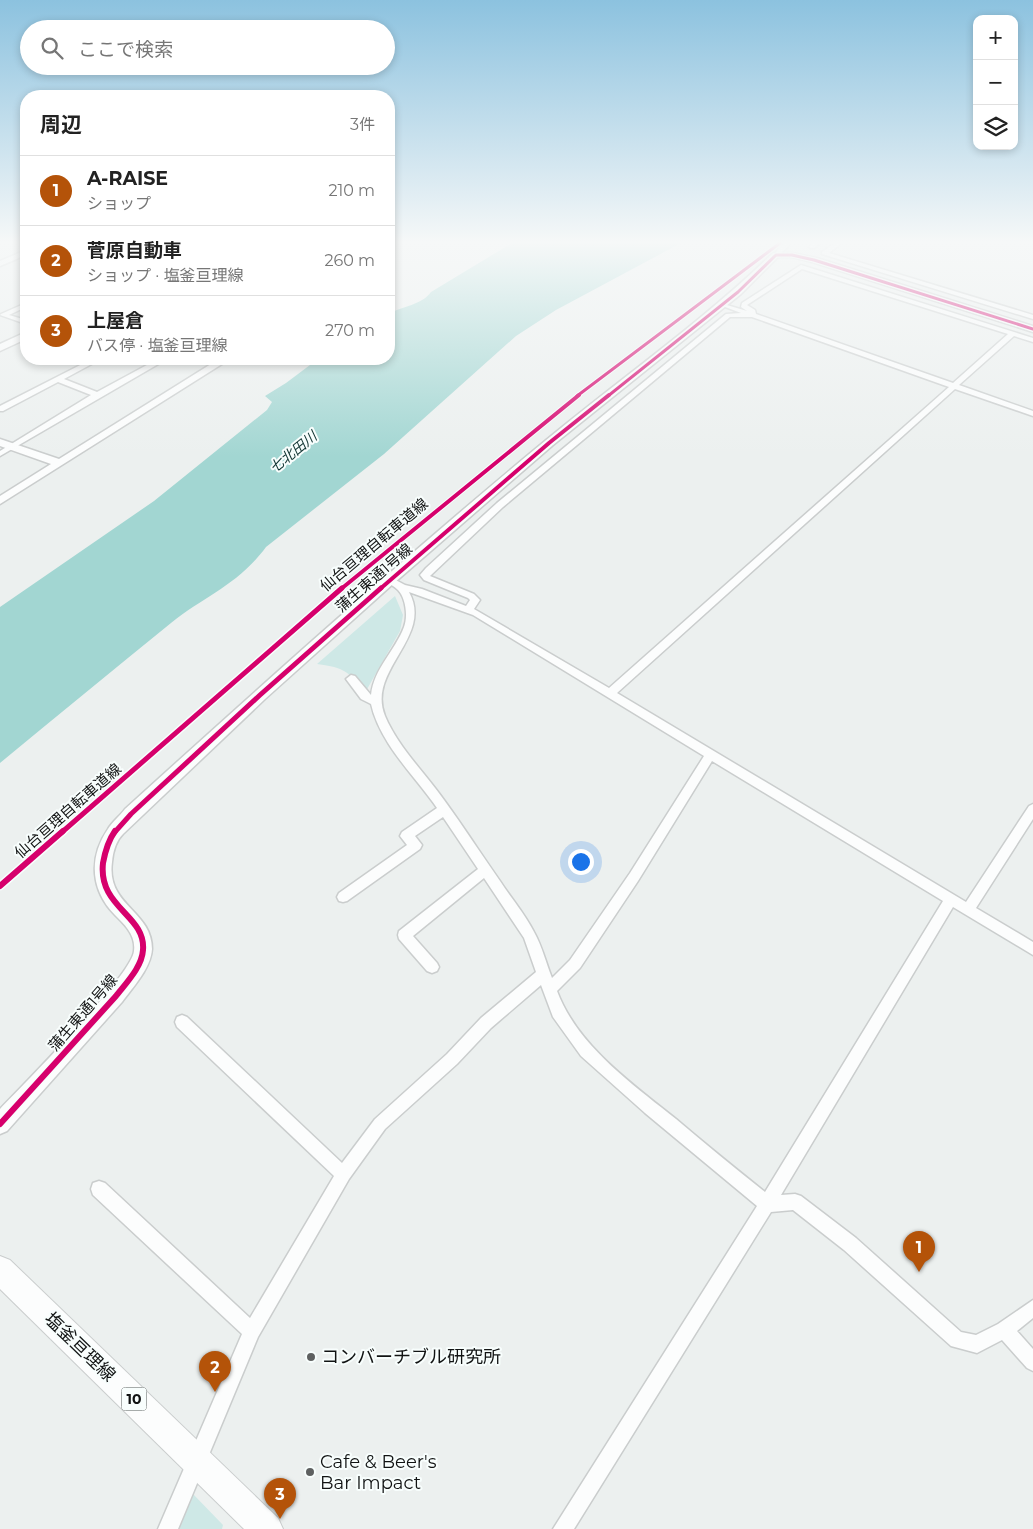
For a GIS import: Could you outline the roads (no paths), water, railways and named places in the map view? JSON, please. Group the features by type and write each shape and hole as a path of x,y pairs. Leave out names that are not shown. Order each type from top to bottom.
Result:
{"main road":[{"path":"0,348 20,339"},
{"name":"塩釜亘理線","path":"0,1270 267,1529"}],"street":[{"name":"蒲生東通1号線","path":"0,1124 116,996 132,975 143,951 140,929 110,898 102,878 104,856 113,834 131,814 253,702 390,580 549,444 709,314"},
{"path":"953,314 1033,340"},
{"path":"987,314 1033,329"},
{"path":"1,315 20,320"},
{"path":"468,610 475,600 471,596 427,578 425,575 428,570 500,505 728,315 753,315 1033,414"},
{"path":"610,694 1013,333"},
{"path":"0,409 85,365"},
{"path":"0,454 97,395 152,365"},
{"path":"0,501 215,365"},
{"path":"58,379 97,395"},
{"path":"0,442 13,445 59,463"},
{"path":"390,580 402,588 419,591 468,610 1033,949"},
{"path":"402,588 407,597 411,612 409,626 384,670 376,702 379,715 391,738 444,810 529,935 558,1012 586,1051 650,1108 768,1204 795,1202 850,1244 957,1340 977,1344 1004,1330 1033,1308"},
{"path":"351,679 365,696 376,702"},
{"path":"168,1529 252,1331 344,1174 380,1124 452,1059 486,1023 575,964 634,877 710,755"},
{"path":"968,910 1033,809"},
{"path":"343,897 416,845 406,836 444,810"},
{"path":"432,967 404,935 486,870"},
{"path":"563,1529 768,1204 950,900"},
{"path":"182,1022 330,1163 344,1174"},
{"path":"99,1189 252,1331"},
{"path":"1004,1330 1033,1362"}],"water":[{"name":"七北田川","path":"395,314 549,314 516,336 384,454 266,547 233,580 171,623 0,763 0,607 154,501 267,410 272,402 265,396 310,365 395,365"}],"place":[{"name":"A-RAISE","path":"919,1272"},
{"name":"コンバーチブル研究所","path":"311,1357"},
{"name":"菅原自動車","path":"215,1392"},
{"name":"Cafe & Beer's Bar Impact","path":"310,1472"},
{"name":"上屋倉","path":"280,1519"}]}
